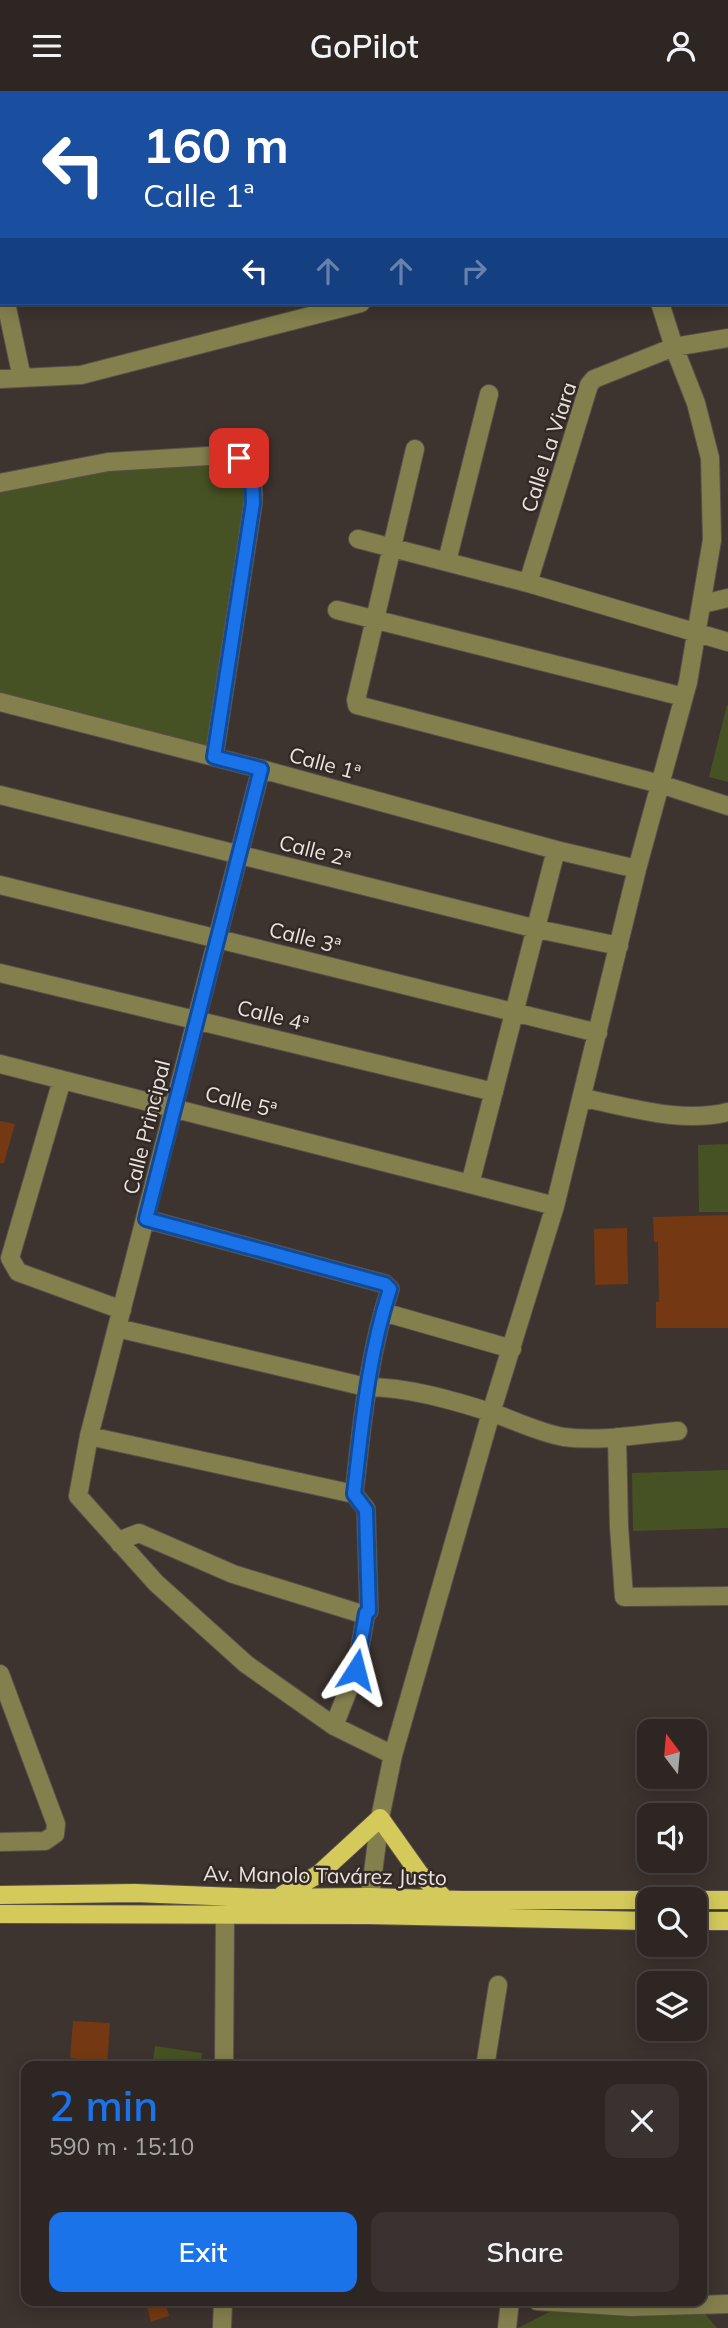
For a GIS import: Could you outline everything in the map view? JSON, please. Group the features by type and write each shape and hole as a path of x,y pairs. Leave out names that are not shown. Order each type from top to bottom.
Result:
{"main road":[{"path":"279,1897 319,1874 380,1818 419,1873 445,1899"},
{"name":"Av. Manolo Tavárez Justo","path":"0,1895 135,1893 279,1897 369,1906 637,1920"},
{"name":"Av. Manolo Tavárez Justo","path":"0,1914 225,1916 445,1899 637,1900"},
{"path":"707,1900 728,1900"},
{"path":"707,1921 728,1921"}],"street":[{"path":"6,305 22,379"},
{"path":"0,379 81,375 350,305"},
{"path":"369,1906 380,1818 393,1755 491,1413 555,1206 637,869 684,697 697,633 712,540 710,458 696,403 661,305"},
{"name":"Calle La Viara","path":"528,583 589,385 594,379 674,347 728,338"},
{"path":"447,561 489,394"},
{"path":"415,449 356,700 358,705 660,784 728,806"},
{"path":"0,483 107,462 225,455 244,462 252,475 253,503 214,757"},
{"path":"358,539 528,583 728,642"},
{"path":"702,604 728,598"},
{"path":"337,610 684,697"},
{"name":"Calle 1ª","path":"0,702 261,769 556,850 637,869"},
{"name":"Calle Principal","path":"120,1544 78,1496 89,1436 261,769"},
{"name":"Calle 2ª","path":"0,795 537,929 619,946"},
{"path":"470,1184 556,850"},
{"name":"Calle 3ª","path":"0,885 598,1033"},
{"name":"Calle 4ª","path":"0,973 494,1092"},
{"name":"Calle 5ª","path":"0,1064 555,1206"},
{"path":"62,1080 10,1258 18,1272 122,1310"},
{"path":"583,1098 653,1112 701,1116 728,1112"},
{"path":"146,1219 385,1284 390,1289 366,1387 354,1494"},
{"path":"383,1312 512,1349"},
{"path":"117,1328 366,1387 395,1387 491,1413 565,1437 617,1437 678,1431"},
{"path":"89,1436 354,1494 366,1510 369,1611 366,1613 356,1670 334,1726"},
{"path":"617,1437 624,1597 728,1596"},
{"path":"366,1613 233,1574 139,1533 126,1538 120,1544 156,1583 246,1664 334,1726 393,1755"},
{"path":"0,1674 57,1824 55,1834 45,1841 0,1842"},
{"path":"224,2061 225,1916"},
{"path":"486,2061 498,1985"},
{"path":"707,2305 728,2304"},
{"path":"222,2328 223,2306"},
{"path":"507,2328 509,2306"},
{"path":"615,2306 663,2306"}],"green space":[{"path":"225,455 252,475 214,757 0,702 0,483"},
{"path":"728,705 728,782 709,777"},
{"path":"728,1144 728,1212 699,1212 698,1145"},
{"path":"728,1470 728,1528 633,1531 632,1473"},
{"path":"155,2046 202,2053 201,2061 153,2061"},
{"path":"561,2306 698,2306 717,2328 518,2328"}],"building":[{"path":"0,1121 15,1124 4,1163 0,1163"},
{"path":"728,1215 728,1328 656,1328 656,1302 659,1302 658,1242 654,1242 653,1217"},
{"path":"627,1228 628,1284 595,1285 594,1229"},
{"path":"73,2021 110,2023 107,2061 78,2061 70,2058"},
{"path":"147,2306 166,2306 169,2316 151,2322"}],"route":[{"path":"239,458 252,475 253,503 214,757 261,769 146,1219 385,1284 390,1289 366,1387 354,1494 366,1510 369,1611 366,1613 356,1670"}]}
